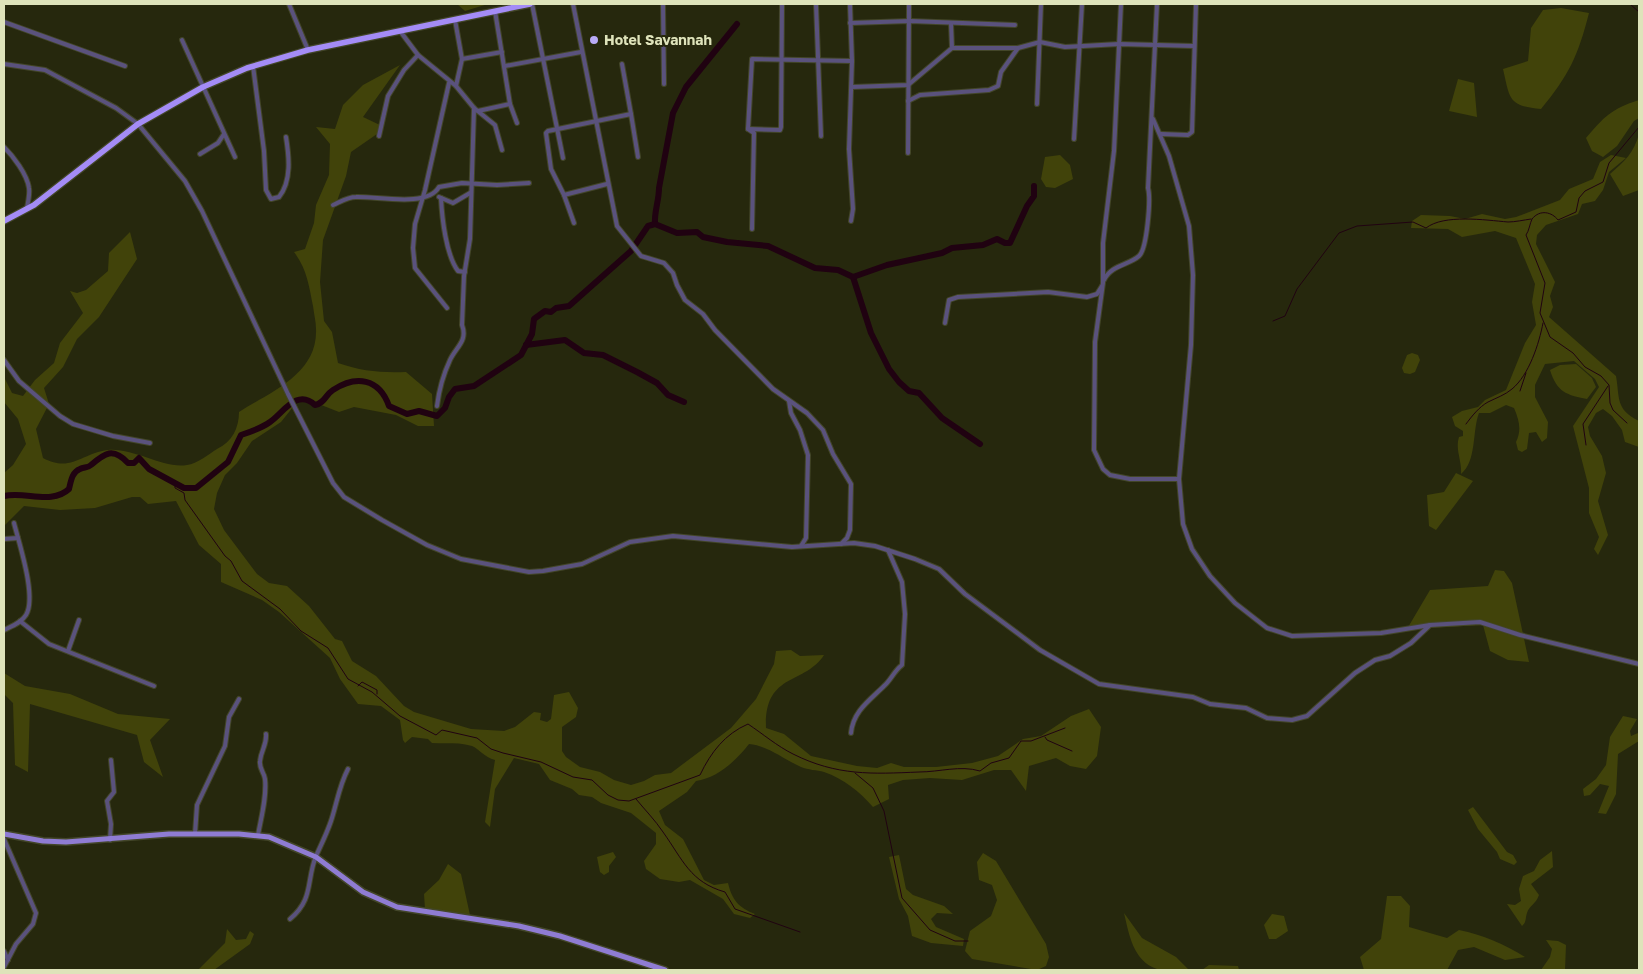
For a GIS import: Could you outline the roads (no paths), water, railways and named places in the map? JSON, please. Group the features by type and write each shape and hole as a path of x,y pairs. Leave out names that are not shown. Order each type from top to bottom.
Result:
{"highway":[{"path":"4,221 26,210 138,124 203,87 253,66 308,50 531,4"}],"main road":[{"path":"4,834 43,841 110,840 196,834 258,835 269,837 316,857 363,892 397,907 519,926 560,936 665,970"}],"street":[{"path":"289,4 308,50"},
{"path":"531,4 544,59 563,158"},
{"path":"573,4 607,184 617,226 641,256 664,263 673,273 685,300 703,314 715,330 772,389 807,413 823,430 833,454 851,484 850,530 842,544"},
{"path":"663,4 664,84"},
{"path":"748,129 780,130 782,4"},
{"path":"816,4 821,136"},
{"path":"850,4 852,87 849,149 853,209 851,221"},
{"path":"908,153 909,4"},
{"path":"1037,104 1041,4"},
{"path":"1074,140 1082,4"},
{"path":"1121,4 1114,151 1103,243 1103,282 1095,342 1094,450 1103,469 1110,475 1130,479 1179,479"},
{"path":"945,323 949,300 958,297 1048,292 1087,297 1097,294 1109,272 1139,256 1144,249 1150,197 1148,188 1153,119 1157,4"},
{"path":"1161,134 1188,135 1192,132 1196,4"},
{"path":"495,11 510,104 517,123"},
{"path":"455,19 462,59 456,86"},
{"path":"850,23 910,21 1015,25"},
{"path":"4,22 125,66"},
{"path":"952,23 952,48"},
{"path":"400,32 418,55 449,83 456,86 474,108 495,125 502,150"},
{"path":"182,40 235,157"},
{"path":"852,87 908,85 952,48 1018,48 1040,42 1065,47 1119,44 1155,47 1194,46"},
{"path":"908,101 920,95 989,90 998,86 1001,72 1018,48"},
{"path":"462,59 502,52"},
{"path":"505,66 581,52"},
{"path":"379,136 388,96 404,70 418,55"},
{"path":"748,129 752,59 852,61"},
{"path":"4,64 45,70 116,108 138,124 185,181 202,211 292,403 333,483 344,497 427,545 461,559 536,572 582,564 630,542 673,536 801,546 854,543 888,550 939,569 965,594 1040,650 1099,684 1193,697 1210,704 1246,708 1267,718 1292,720 1307,716 1355,673 1375,660 1390,656 1411,643 1430,626"},
{"path":"622,64 638,157"},
{"path":"253,66 264,151 266,190 271,199 279,198 283,191 289,160 286,137"},
{"path":"447,308 418,273 414,263 415,224 449,83"},
{"path":"478,111 510,104"},
{"path":"437,406 440,388 450,358 462,345 465,333 462,325 465,272 470,239 474,108"},
{"path":"574,223 564,195 550,169 546,139 548,131 631,114"},
{"path":"1153,119 1161,134 1189,226 1193,275 1191,345 1179,479 1184,524 1192,549 1210,576 1235,604 1267,628 1292,636 1381,633 1430,626 1480,622 1520,636 1639,664"},
{"path":"748,129 754,133 752,229"},
{"path":"200,154 218,143 224,134"},
{"path":"4,147 10,152 27,181 29,190 26,210"},
{"path":"334,205 354,197 395,200 423,197 436,193 443,186 471,183 496,185 529,183"},
{"path":"564,195 607,184"},
{"path":"436,193 440,198 454,265 458,271 465,272"},
{"path":"440,198 453,203 470,193"},
{"path":"4,360 19,381 72,424 113,436 150,443"},
{"path":"789,401 790,413 800,430 808,455 806,538 801,546"},
{"path":"4,630 20,621 26,614 29,600 28,582 14,523"},
{"path":"4,539 18,538"},
{"path":"851,733 852,722 869,698 886,684 902,665 905,614 902,582 888,550"},
{"path":"68,651 79,620"},
{"path":"20,621 49,644 154,686"},
{"path":"196,834 197,805 225,746 229,717 238,700"},
{"path":"258,835 265,786 265,777 260,770 260,758 267,743 266,734"},
{"path":"110,760 114,792 107,801 111,824 110,840"},
{"path":"290,919 298,912 307,896 316,857 330,822 340,784 348,769"},
{"path":"4,839 36,913 34,924 16,944 4,967"},
{"path":"4,951 8,960"}],"waterway":[{"path":"1630,4 1639,12"},
{"path":"655,224 659,188 673,113 686,87 737,24"},
{"path":"1627,423 1613,410 1610,403 1609,385 1601,376 1585,367 1573,353 1550,337 1540,313 1545,283 1526,235 1532,219 1539,214 1553,215 1558,220 1576,212 1579,198 1585,191 1603,182 1609,163 1639,127"},
{"path":"4,496 46,497 62,494 69,489 72,477 77,470 90,466 101,457 113,453 128,463 134,463 139,458 149,469 184,488 196,488 228,462 241,435 267,424 296,401 302,399 308,400 315,405 318,404 333,390 350,382 366,382 373,385 385,397 389,406 407,414 419,411 437,416 445,408 449,397 455,389 474,386 521,355 532,334 534,319 545,311 551,312 556,308 569,306 631,251 648,226 655,224 677,233 697,232 703,237 727,242 768,246 815,268 838,270 853,277 887,265 942,253 952,248 983,245 997,239 1010,243 1027,206 1034,196 1034,186"},
{"path":"1273,321 1285,316 1297,289 1339,233 1357,226 1413,222 1426,228 1454,219 1508,222 1531,219"},
{"path":"853,277 871,333 889,369 909,391 919,393 942,418 980,444"},
{"path":"1466,424 1482,406 1506,393 1518,383 1532,359 1543,323"},
{"path":"526,345 565,340 584,353 603,355 637,372 657,383 668,395 684,402"},
{"path":"1520,391 1526,373"},
{"path":"1586,445 1583,424 1608,386"},
{"path":"175,482 175,488 184,493 185,500 225,556 231,561 242,581 280,609 301,631 328,648 348,679 372,692 400,716 436,735 442,730 477,738 491,749 541,762 573,777 592,780 608,795 618,800 629,801 700,775 719,745 732,733 748,724 781,747 809,761 840,770 870,773 927,772 957,769 980,771 991,763 1009,758 1021,741 1031,741 1065,728"},
{"path":"358,686 362,682 377,690 377,694"},
{"path":"1045,737 1047,740 1072,751"},
{"path":"855,773 873,788 884,811 902,898 930,930 955,941 968,941"},
{"path":"636,799 660,828 688,869 703,882 725,892 735,909 800,932"}],"place":[{"name":"Hotel Savannah","path":"594,40"}]}
